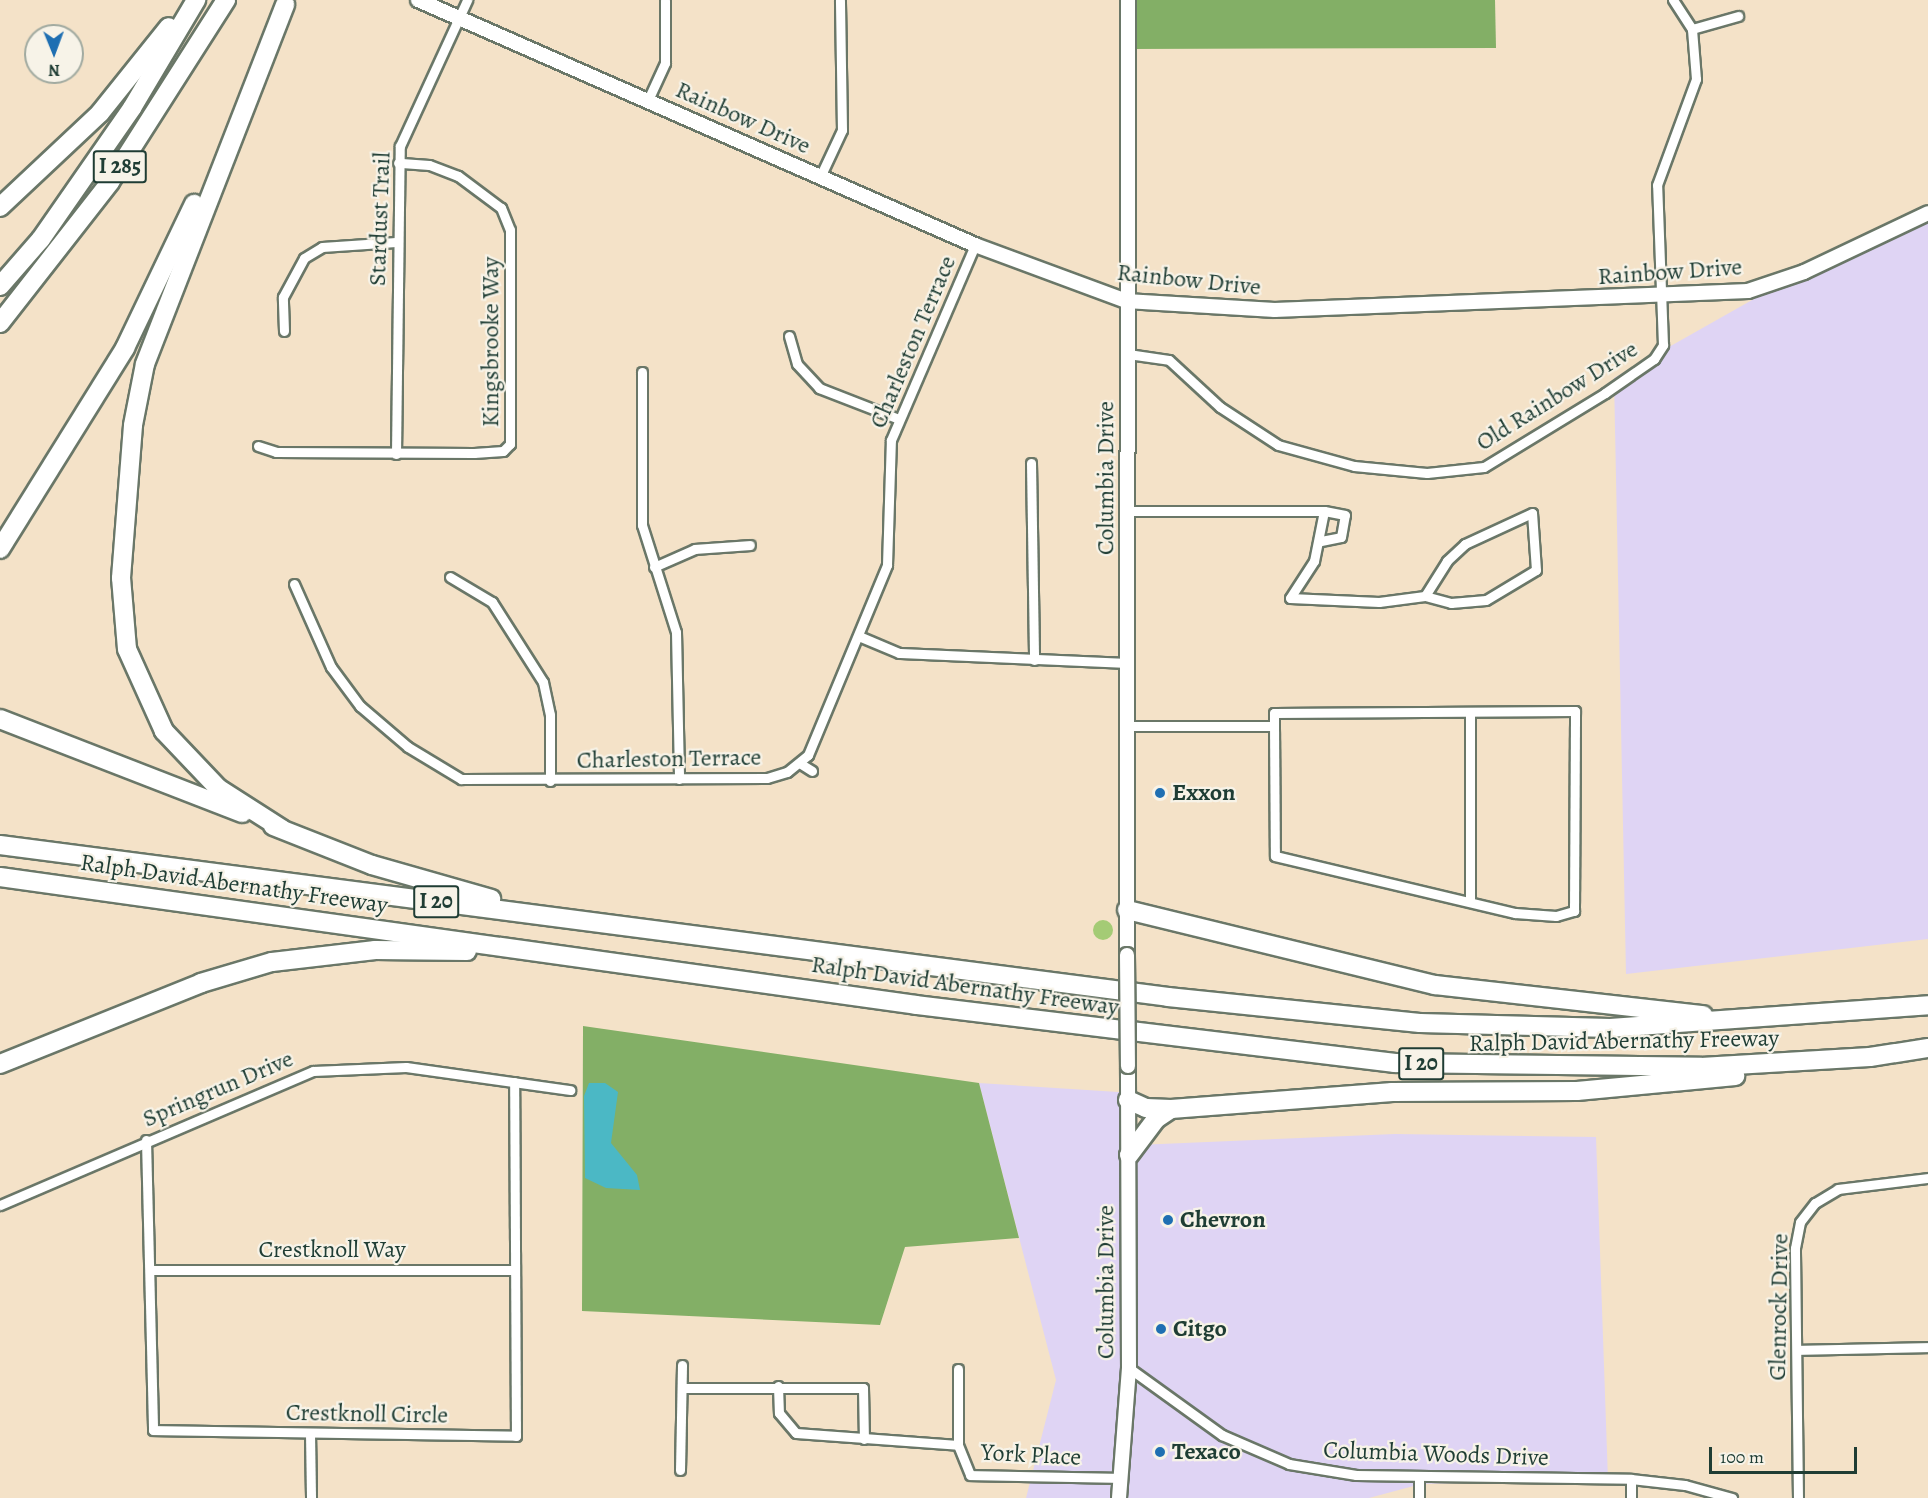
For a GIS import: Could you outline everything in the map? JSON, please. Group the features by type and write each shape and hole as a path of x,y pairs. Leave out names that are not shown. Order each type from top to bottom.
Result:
{"highway":[{"path":"0,207 100,112 194,0"},
{"name":"I 285","path":"0,286 41,239 132,108 194,0"},
{"name":"I 285","path":"0,324 110,182 226,0"},
{"path":"0,549 125,348 285,2"},
{"path":"282,829 218,788 164,731 127,649 121,578 133,425 145,364 285,2"},
{"path":"0,719 282,829 436,886 738,941"},
{"name":"Ralph David Abernathy Freeway","path":"0,845 738,941 1420,1023 1610,1028 1782,1020 1928,1005"},
{"name":"Ralph David Abernathy Freeway","path":"0,877 916,1005 1394,1063 1589,1069 1870,1057 1928,1048"},
{"path":"1127,910 1435,985 1782,1020"},
{"path":"0,1064 201,983 272,962 375,950 538,952"},
{"path":"1128,1100 1146,1108 1171,1109 1392,1092 1621,1088 1870,1057"},
{"path":"1129,1155 1156,1119 1171,1109"}],"street":[{"name":"Rainbow Drive","path":"418,0 975,245 1126,300 1275,310 1664,297 1748,291 1775,283 1928,213"},
{"name":"Stardust Trail","path":"396,454 396,242 400,146 467,0"},
{"path":"648,100 665,63 665,0"},
{"path":"820,177 842,130 840,0"},
{"name":"Columbia Drive","path":"1119,1498 1129,1368 1127,848 1129,511 1126,300 1128,0"},
{"path":"1673,0 1692,29 1738,16"},
{"name":"Old Rainbow Drive","path":"1128,354 1169,360 1220,407 1278,445 1302,453 1386,470 1457,472 1509,455 1654,359 1663,345 1664,297 1657,185 1696,80 1692,29"},
{"name":"Kingsbrooke Way","path":"258,446 276,452 396,454 503,451 510,444 512,420 510,230 501,208 458,176 398,163"},
{"path":"284,331 283,297 304,258 322,246 396,242"},
{"name":"Charleston Terrace","path":"294,585 331,667 360,706 408,747 461,779 550,781 767,778 801,764 861,637 887,565 891,440 975,245"},
{"path":"789,336 797,364 819,388 899,419"},
{"path":"642,372 642,525 676,632 679,779"},
{"path":"1031,463 1034,660"},
{"path":"1129,511 1324,511 1345,515 1341,537 1321,541"},
{"path":"1324,511 1321,541 1290,598 1379,602 1425,596 1451,603 1486,600 1536,570 1532,513 1465,544 1446,561 1425,596"},
{"path":"654,567 695,549 750,545"},
{"path":"450,577 492,602 543,682 550,715 550,781"},
{"path":"861,637 899,653 1129,663"},
{"path":"1575,711 1576,906 1569,915 1556,916 1470,902 1275,856 1274,713 1470,712 1575,711"},
{"path":"1470,712 1470,902"},
{"path":"1128,726 1274,726"},
{"path":"801,764 812,771"},
{"name":"Springrun Drive","path":"0,1205 146,1140 313,1071 406,1067 570,1090"},
{"name":"Crestknoll Circle","path":"146,1140 151,1270 153,1430 516,1436 513,1270 514,1082"},
{"name":"Glenrock Drive","path":"1798,1498 1797,1350 1800,1222 1815,1203 1839,1189 1928,1178"},
{"name":"Crestknoll Way","path":"151,1270 513,1270"},
{"path":"1797,1350 1928,1347"},
{"path":"680,1470 682,1365"},
{"name":"Columbia Woods Drive","path":"1129,1368 1222,1435 1255,1452 1325,1471 1419,1477 1631,1479 1685,1485 1732,1498"},
{"name":"York Place","path":"957,1369 958,1444 970,1475 1120,1479"},
{"path":"682,1388 778,1386 863,1388 864,1439"},
{"name":"York Place","path":"778,1386 779,1413 796,1432 864,1439 958,1444"},
{"path":"310,1433 311,1498"},
{"path":"1419,1477 1419,1498"},
{"path":"1631,1479 1631,1498"}],"shaded area":[{"path":"1928,211 1928,939 1626,974 1614,378 1839,251"},
{"path":"979,1083 1134,1093 1137,1145 1395,1134 1596,1137 1608,1480 1421,1484 1369,1498 1026,1498 1056,1380"}],"green space":[{"path":"1130,0 1495,0 1496,48 1129,49"},
{"path":"1103,920 1110,923 1113,930 1110,937 1103,940 1096,937 1093,930 1096,923"},
{"path":"583,1026 979,1083 1019,1238 905,1247 880,1325 582,1311"}],"water":[{"path":"589,1083 605,1083 618,1092 611,1143 637,1175 640,1190 606,1188 585,1178 584,1096"}],"place":[{"name":"Exxon","path":"1160,793"},
{"name":"Chevron","path":"1168,1220"},
{"name":"Citgo","path":"1161,1329"},
{"name":"Texaco","path":"1160,1452"}]}
